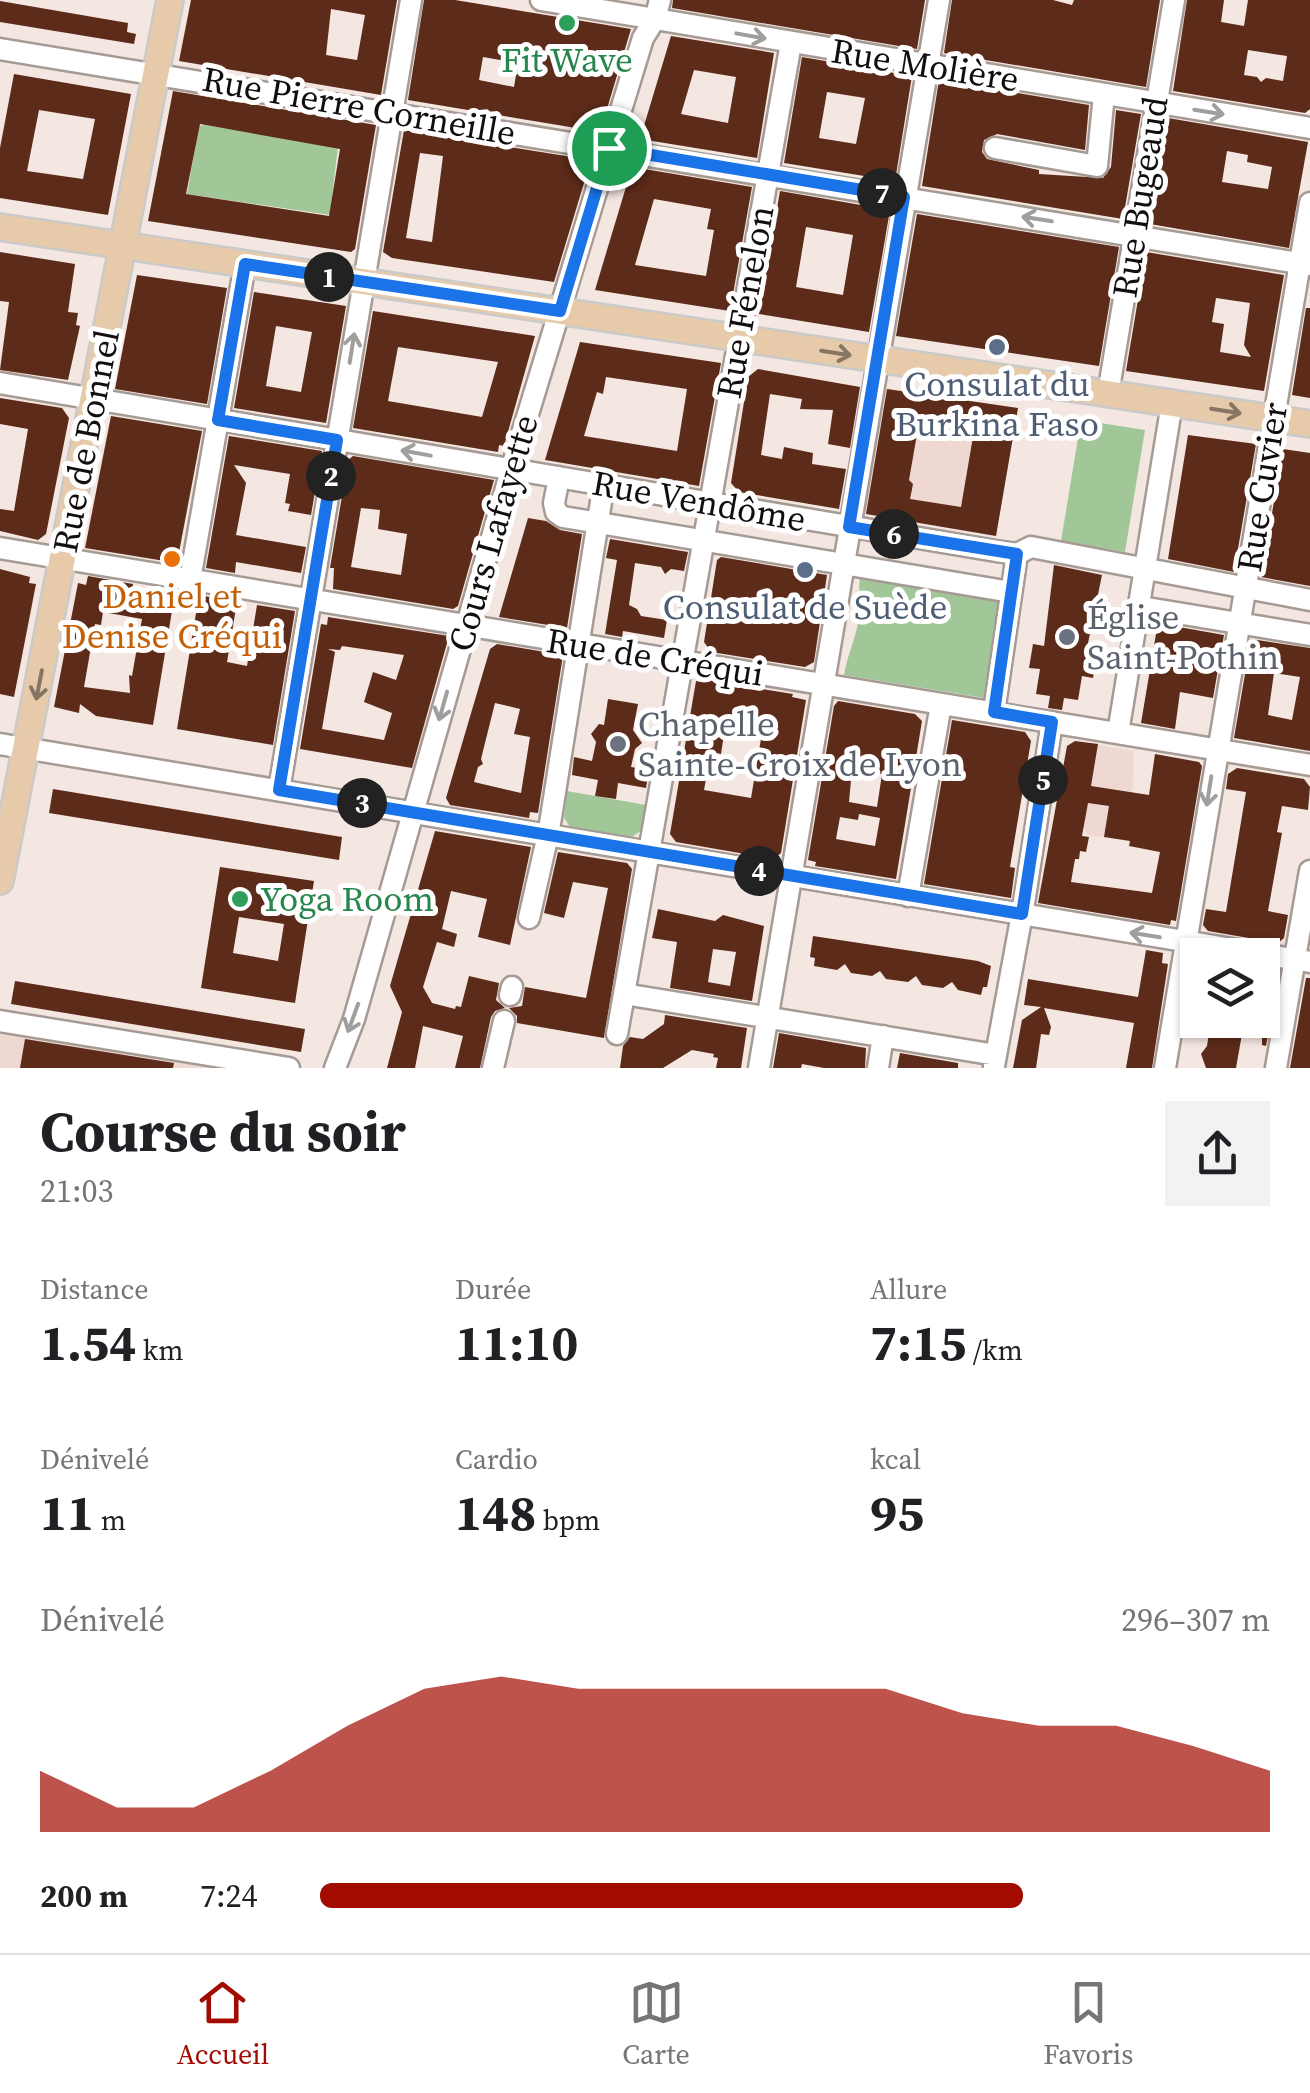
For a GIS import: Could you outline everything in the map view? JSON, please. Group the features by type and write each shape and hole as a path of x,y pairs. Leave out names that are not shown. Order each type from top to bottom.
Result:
{"main road":[{"name":"Rue de Bonnel","path":"0,881 170,0"},
{"path":"0,227 1310,424"}],"street":[{"path":"279,790 410,0"},
{"name":"Rue Molière","path":"540,0 658,10 791,43 1310,128"},
{"path":"759,1068 940,0"},
{"name":"Rue Bugeaud","path":"1108,394 1174,0"},
{"name":"Cours Lafayette","path":"335,1068 354,1019 411,812 609,148 643,38 658,10"},
{"name":"Rue Fénelon","path":"616,1041 791,43"},
{"name":"Rue Pierre Corneille","path":"0,48 1305,264"},
{"path":"994,148 1098,166 1104,94"},
{"name":"Rue Cuvier","path":"1187,938 1238,623 1305,264 1310,202"},
{"path":"190,580 245,264"},
{"name":"Rue Vendôme","path":"0,383 1017,554 1031,548 1132,564 1146,571 1310,600"},
{"path":"1118,733 1172,404"},
{"name":"Rue Vendôme","path":"559,477 554,503 556,512 563,517 1011,592"},
{"path":"529,918 548,836 581,645 604,483"},
{"name":"Rue de Créqui","path":"0,548 1310,764"},
{"path":"994,712 1017,554"},
{"path":"1141,607 1310,635"},
{"path":"908,896 941,704"},
{"path":"624,994 883,1036 995,1062 1052,722"},
{"path":"0,744 1180,941"},
{"path":"1276,1068 1302,961 1310,871"},
{"name":"Rue Cuvier","path":"1165,1068 1180,978"},
{"path":"493,1068 509,1002"},
{"path":"0,1021 288,1068"},
{"path":"878,1068 883,1036"}],"shaded area":[{"path":"885,388 1018,408 996,536 864,514"},
{"path":"1098,745 1134,751 1132,799 1142,842 1087,835 1084,828 1054,824 1089,798"},
{"path":"0,1021 289,1068 0,1068"}],"green space":[{"path":"199,126 338,146 330,215 187,194"},
{"path":"1081,420 1145,430 1125,552 1061,541"},
{"path":"860,577 1001,597 984,698 844,675 859,619"},
{"path":"567,791 646,805 642,830 632,837 570,827 564,818"}],"building":[{"path":"191,0 397,0 381,95 179,61","holes":["331,9 365,15 357,60 326,55"]},
{"path":"424,0 455,0 631,29 600,132 408,100","holes":["483,57 518,63 514,87 479,80"]},
{"path":"673,0 925,0 917,49 672,8"},
{"path":"952,0 1053,0 1072,5 1074,0 1160,0 1146,87 944,53"},
{"path":"1187,0 1224,0 1221,22 1244,26 1248,0 1310,0 1310,109 1305,113 1173,91","holes":["1248,50 1287,56 1283,81 1266,78 1261,82 1257,77 1244,75"]},
{"path":"0,1 128,23 127,32 136,34 134,44 0,22"},
{"path":"671,36 774,53 757,158 640,139","holes":["694,70 736,77 728,123 681,114"]},
{"path":"802,57 912,76 895,181 784,163","holes":["827,92 865,98 856,144 819,138"]},
{"path":"14,74 131,94 108,215 0,198 0,148","holes":["39,110 95,119 83,179 27,171"]},
{"path":"939,80 1089,105 1085,150 997,134 984,140 982,152 987,159 1039,170 1039,174 1103,178 1111,167 1116,110 1141,114 1123,219 922,186"},
{"path":"173,91 376,125 355,249 351,252 148,221","holes":["200,124 340,149 329,216 186,194"]},
{"path":"1168,118 1308,142 1289,248 1150,224","holes":["1227,151 1248,155 1247,162 1272,167 1268,189 1222,182"]},
{"path":"404,130 591,160 554,282 392,258 383,252","holes":["420,153 443,156 432,242 406,238"]},
{"path":"632,167 752,187 730,311 595,290","holes":["654,199 711,209 707,229 714,230 706,276 635,265"]},
{"path":"780,191 890,210 869,332 759,314","holes":["806,227 853,235 843,295 796,287"]},
{"path":"917,214 1119,247 1099,366 896,336"},
{"path":"0,252 75,264 68,312 78,313 76,325 80,326 68,380 0,370 9,302 0,301"},
{"path":"1146,252 1284,275 1264,391 1126,371","holes":["1216,298 1250,303 1244,345 1251,357 1220,352 1224,324 1212,322"]},
{"path":"137,275 227,288 207,404 115,389"},
{"path":"254,292 346,306 326,423 234,408","holes":["276,326 312,332 301,392 266,386"]},
{"path":"1306,308 1310,308 1310,398 1292,395"},
{"path":"373,311 535,336 504,446 499,445 498,452 353,428","holes":["398,347 498,362 482,417 388,401"]},
{"path":"580,342 721,363 699,486 545,460","holes":["606,377 687,389 677,451 584,436 597,392 603,394"]},
{"path":"758,369 860,387 850,448 828,444 833,410 800,409 802,399 770,394 761,455 782,459 784,447 813,453 812,464 846,469 839,509 739,492 731,483 748,377"},
{"path":"887,389 1018,408 996,536 866,514","holes":["924,417 975,425 961,507 910,499 913,484 909,480"]},
{"path":"0,398 62,408 69,418 46,534 38,540 0,531 0,509 14,511 28,429 0,424"},
{"path":"111,416 202,431 177,563 85,548"},
{"path":"1188,435 1256,444 1234,572 1168,559"},
{"path":"229,436 322,451 311,515 288,511 290,504 285,503 290,474 234,465 246,483 236,535 306,547 301,573 236,562 235,573 206,568"},
{"path":"1283,449 1310,453 1310,586 1261,577"},
{"path":"353,456 494,480 458,606 453,609 333,589 334,568 330,568 348,460","holes":["361,508 380,510 378,529 407,534 401,575 351,567"]},
{"path":"528,518 582,534 567,628 499,617"},
{"path":"610,539 688,552 684,571 671,569 665,574 661,567 635,563 629,605 641,616 667,620 664,638 623,631 622,637 605,634 617,560 606,558"},
{"path":"721,557 827,575 814,662 805,667 711,652 704,642 717,560"},
{"name":"Église Saint-Pothin","path":"1054,565 1102,575 1086,653 1097,655 1093,678 1082,676 1078,700 1064,698 1062,710 1048,708 1050,696 1036,694 1040,669 1029,668 1033,644 1044,646"},
{"path":"0,569 30,577 29,583 36,584 14,697 0,694"},
{"path":"88,576 133,584 131,598 173,605 153,725 96,716 80,704 79,713 54,707 78,583 86,585","holes":["103,612 142,619 132,676 129,675 130,693 84,687 95,624 101,625"]},
{"path":"199,595 237,602 227,662 247,666 257,605 295,611 273,745 177,729"},
{"path":"328,617 449,636 412,768 300,749 321,624 327,625","holes":["342,646 404,655 396,680 373,672 364,702 392,713 384,740 322,729 335,652 328,649 340,650"]},
{"path":"1162,624 1224,635 1213,698 1180,692 1175,729 1141,723 1157,628"},
{"path":"1251,639 1310,648 1310,751 1234,738","holes":["1274,673 1300,677 1292,720 1268,715"]},
{"path":"497,644 563,655 538,813 530,812 529,818 450,805 446,798 490,649","holes":["495,703 520,709 514,734 530,737 521,793 474,782 478,767 483,764"]},
{"path":"702,679 793,694 792,697 806,700 781,853 774,859 676,842 670,834 696,681","holes":["726,721 763,727 751,798 704,790 711,752 721,754"]},
{"name":"Chapelle Sainte-Croix de Lyon","path":"608,699 638,704 633,730 642,743 635,749 631,767 649,770 646,788 618,783 616,799 595,796 598,780 572,775 574,757 592,761 596,742 591,734 599,724 604,725"},
{"path":"838,701 915,714 922,721 896,879 815,866 816,862 808,860 834,706","holes":["852,769 882,774 877,807 849,802","859,814 880,818 875,846 836,839 840,817 858,820"]},
{"path":"952,720 1025,732 1031,741 1010,867 1015,868 1011,898 924,884"},
{"path":"1075,741 1098,744 1091,786 1149,795 1155,754 1199,762 1202,766 1176,921 1171,920 1170,925 1038,903 1067,746","holes":["1088,803 1109,806 1104,837 1160,852 1152,893 1071,882 1075,859 1079,859 1080,851 1086,852 1089,837 1082,836"]},
{"path":"1237,768 1304,779 1310,787 1308,810 1282,806 1277,832 1282,833 1268,911 1288,915 1280,941 1280,938 1249,938 1208,931 1203,925 1206,909 1226,912 1246,792 1226,789 1228,774"},
{"path":"53,789 342,837 339,860 49,813"},
{"path":"435,831 531,847 510,945 478,937 487,899 451,891 442,929 457,934 454,947 437,942 423,987 432,1003 455,1009 461,1007 469,976 499,983 496,1000 505,1008 491,1017 480,1068 455,1068 463,1036 423,1026 415,1068 387,1068 402,1012 390,986"},
{"path":"558,852 627,863 632,869 604,1038 517,1023 517,1016 509,1008 522,1006 525,987 586,998 608,888 573,882 564,918 544,913"},
{"path":"220,867 314,881 295,1003 201,988","holes":["239,917 284,924 278,961 233,953"]},
{"path":"658,909 715,921 723,915 764,926 752,1001 670,988 677,942 652,938","holes":["713,949 736,952 730,986 708,982"]},
{"path":"813,936 978,961 991,966 987,987 983,987 981,995 958,990 952,982 943,988 922,985 916,976 908,982 886,979 880,971 872,976 851,973 845,964 837,970 814,966 815,958 810,957"},
{"path":"1146,950 1163,953 1162,963 1168,964 1152,1068 1126,1068 1134,1023 1044,1008 1051,1027 1049,1035 1041,1034 1036,1068 1013,1068 1022,1020 1041,1007 1024,1005 1028,979 1138,997"},
{"path":"1306,978 1310,978 1310,1068 1290,1068"},
{"path":"15,981 305,1029 301,1052 11,1004"},
{"path":"665,1015 747,1028 741,1068 716,1068 718,1058 714,1054 692,1050 663,1068 620,1068 623,1046 630,1037 643,1039 664,1024"},
{"path":"779,1033 866,1048 865,1068 802,1064 801,1068 773,1068"},
{"path":"1208,1038 1241,1038 1236,1068 1206,1068 1201,1054"},
{"path":"25,1039 174,1063 173,1068 20,1068"},
{"path":"900,1053 958,1063 958,1068 897,1068"}],"place":[{"name":"Fit Wave","path":"567,23"},
{"name":"Consulat du Burkina Faso","path":"997,347"},
{"name":"Daniel et Denise Créqui","path":"172,559"},
{"name":"Consulat de Suède","path":"805,570"},
{"name":"Église Saint-Pothin","path":"1067,637"},
{"name":"Chapelle Sainte-Croix de Lyon","path":"618,744"},
{"name":"Yoga Room","path":"240,899"}],"route":[{"path":"609,148 904,197 849,527 1017,554 994,712 1052,722 1022,914 279,790 337,440 218,420 245,264 560,311 609,148"}]}
